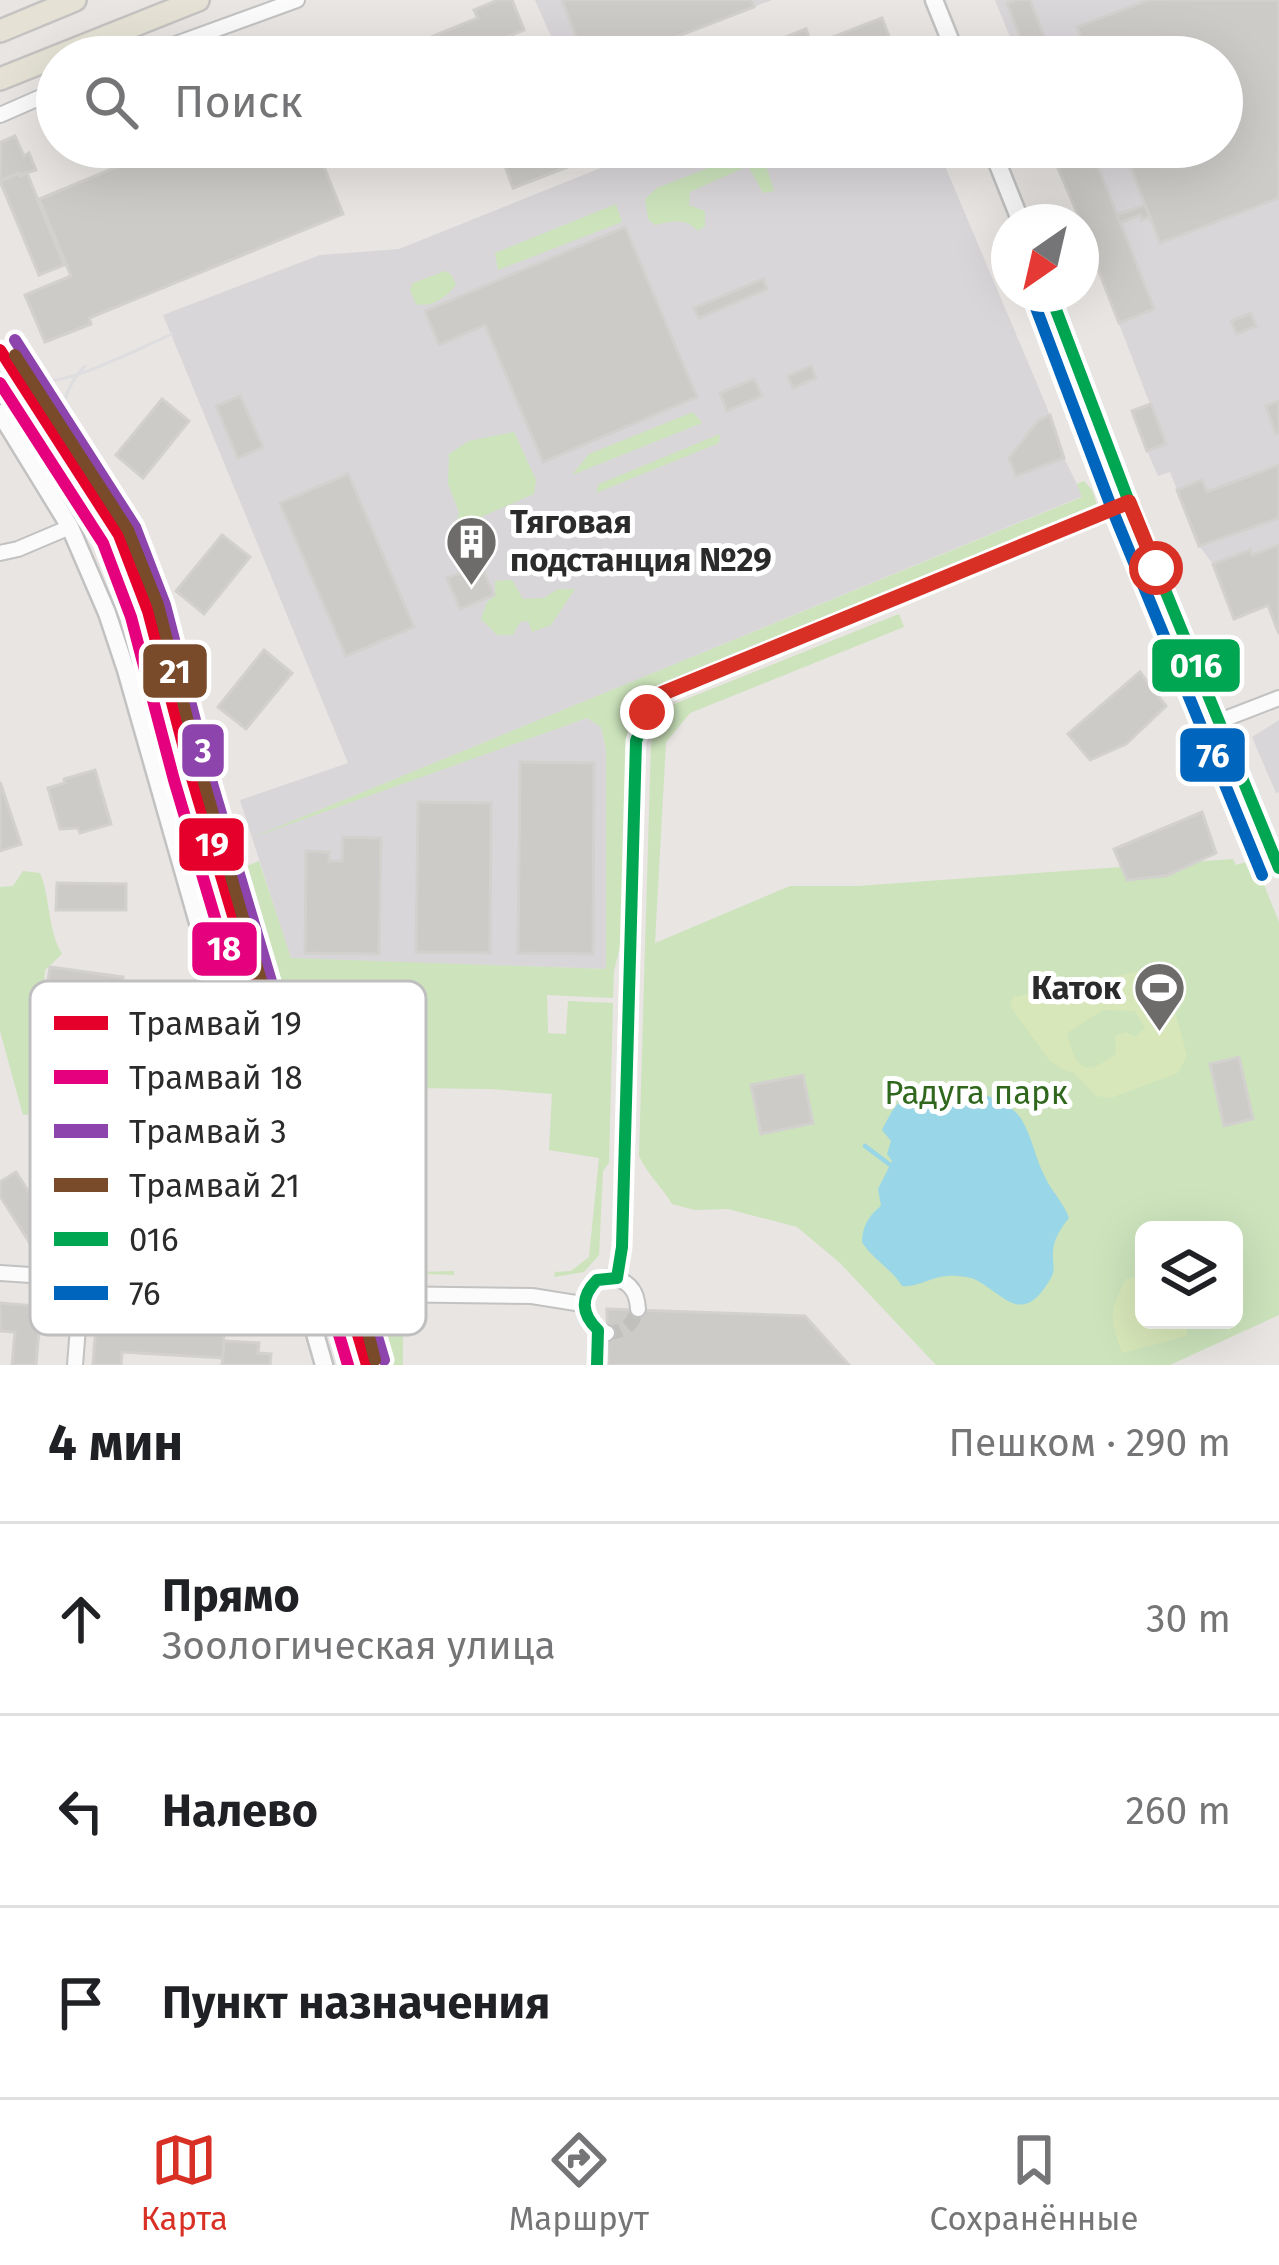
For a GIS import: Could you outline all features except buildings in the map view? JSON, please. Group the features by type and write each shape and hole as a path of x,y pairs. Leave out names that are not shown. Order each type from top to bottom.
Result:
{"main road":[{"path":"0,19 62,0"},
{"path":"0,31 75,0"},
{"path":"108,36 198,0"},
{"path":"0,79 36,65"}],"street":[{"path":"198,36 297,0"},
{"path":"934,0 949,36"},
{"path":"0,115 36,99"},
{"path":"1000,168 1014,204"},
{"path":"1057,312 1279,868"},
{"path":"0,413 70,526 107,613 214,981"},
{"path":"617,1278 622,1247 636,740 647,712 661,694 1129,502"},
{"path":"0,553 70,526"},
{"path":"1217,722 1279,698"},
{"path":"0,1273 30,1274"},
{"path":"607,1333 589,1323 582,1304 584,1294 597,1280 617,1278 634,1289 638,1309"},
{"path":"426,1295 532,1297 582,1304"},
{"path":"75,1365 77,1335"},
{"path":"315,1335 324,1365"}],"shaded area":[{"path":"535,0 772,0 679,36 551,36"},
{"path":"995,0 1279,0 1279,634 1268,605 1234,619 1170,472 1158,476 1147,451 1165,443 1099,272 1099,204 1074,204 1059,168 1243,168 1243,36 1010,36"},
{"path":"601,168 946,168 991,275 991,312 1007,312 1083,496 286,824 587,718 601,727 606,749 607,969 291,959 240,800 348,763 163,315 320,255 399,249"},
{"path":"1279,720 1279,792 1276,793 1252,737"}],"green space":[{"path":"708,168 744,168 690,192 689,205 705,211 705,226 698,231 684,222 655,225 648,219 645,199 657,188"},
{"path":"749,168 767,168 774,191 763,193"},
{"path":"616,204 622,222 498,270 495,253"},
{"path":"445,271 456,285 433,303 416,304 410,290 413,283"},
{"path":"693,412 702,423 572,475 589,454"},
{"path":"514,432 536,480 534,494 455,528 459,512 448,484 449,454 469,441"},
{"path":"720,434 719,443 596,493 599,484"},
{"path":"1084,481 1097,505 664,682 638,709 627,742 622,938 613,998 547,995 548,1033 566,1034 568,1001 613,1003 609,1163 603,1171 599,1255 584,1272 554,1277 555,1272 571,1271 589,1257 599,1158 549,1150 552,1094 426,1088 426,981 275,981 242,868 259,861 291,958 606,969 606,749 601,727 587,718 251,838 1082,497 1077,484"},
{"path":"512,580 523,599 575,589 551,625 532,632 528,621 520,622 513,635 497,635 481,619 487,602 495,596 495,581"},
{"name":"Радуга парк","path":"899,614 904,627 690,713 666,742 655,943 790,886 858,886 1233,859 1236,865 1254,860 1279,922 1279,1315 1170,1365 936,1365 840,1263 797,1227 728,1209 695,1210 672,1204 639,1156 651,743 665,712 674,704"},
{"path":"23,871 40,873 62,954 45,970 44,981 30,981 30,1114 23,1115 0,1031 0,887 13,886"},
{"name":"Каток","path":"1145,970 1164,973 1187,1055 1178,1073 1111,1098 1096,1096 1074,1073 1049,1060 1010,1006 1013,997","holes":["1103,1010 1135,1011 1145,1028 1135,1037 1126,1032 1115,1036 1116,1053 1097,1066 1089,1068 1078,1062 1067,1033"]},
{"path":"1135,1277 1135,1329 1187,1329 1187,1336 1122,1353 1113,1323 1126,1279"},
{"path":"376,1335 403,1335 403,1365 384,1365"}],"water":[{"path":"931,1088 984,1095 1017,1113 1067,1213 1069,1218 1054,1246 1052,1275 1030,1302 1012,1303 964,1276 902,1286 862,1242 867,1222 881,1206 878,1189 892,1161 887,1154 891,1141 882,1130 900,1101"}],"waterway":[{"path":"865,1146 889,1164"}],"tunnel":[{"path":"607,1333 627,1327 638,1309"}],"tram line":[{"path":"0,361 24,378 47,381 103,365 172,334"},
{"name":"3","path":"15,340 135,527 165,605 271,981"},
{"name":"19","path":"0,350 119,535 148,611 252,981"},
{"name":"21","path":"15,355 128,530 158,605 261,981"},
{"path":"69,472 62,416 69,390 85,366"},
{"name":"18","path":"0,383 103,543 131,617 234,981"},
{"name":"18","path":"339,1335 348,1365"},
{"name":"19","path":"358,1335 367,1365"},
{"name":"21","path":"369,1335 375,1360"},
{"name":"3","path":"377,1335 384,1360"}],"transit line":[{"name":"76","path":"1038,312 1112,509 1262,875"},
{"name":"016","path":"1057,312 1279,868"},
{"name":"016","path":"597,1365 598,1330 585,1305 597,1280 617,1278 622,1247 636,741 647,712 661,695 1129,502"}],"place":[{"name":"Тяговая подстанция №29","path":"471,587"},
{"name":"Каток","path":"1160,1034"}],"route":[{"path":"647,712 661,694 1129,502 1156,568"}]}
